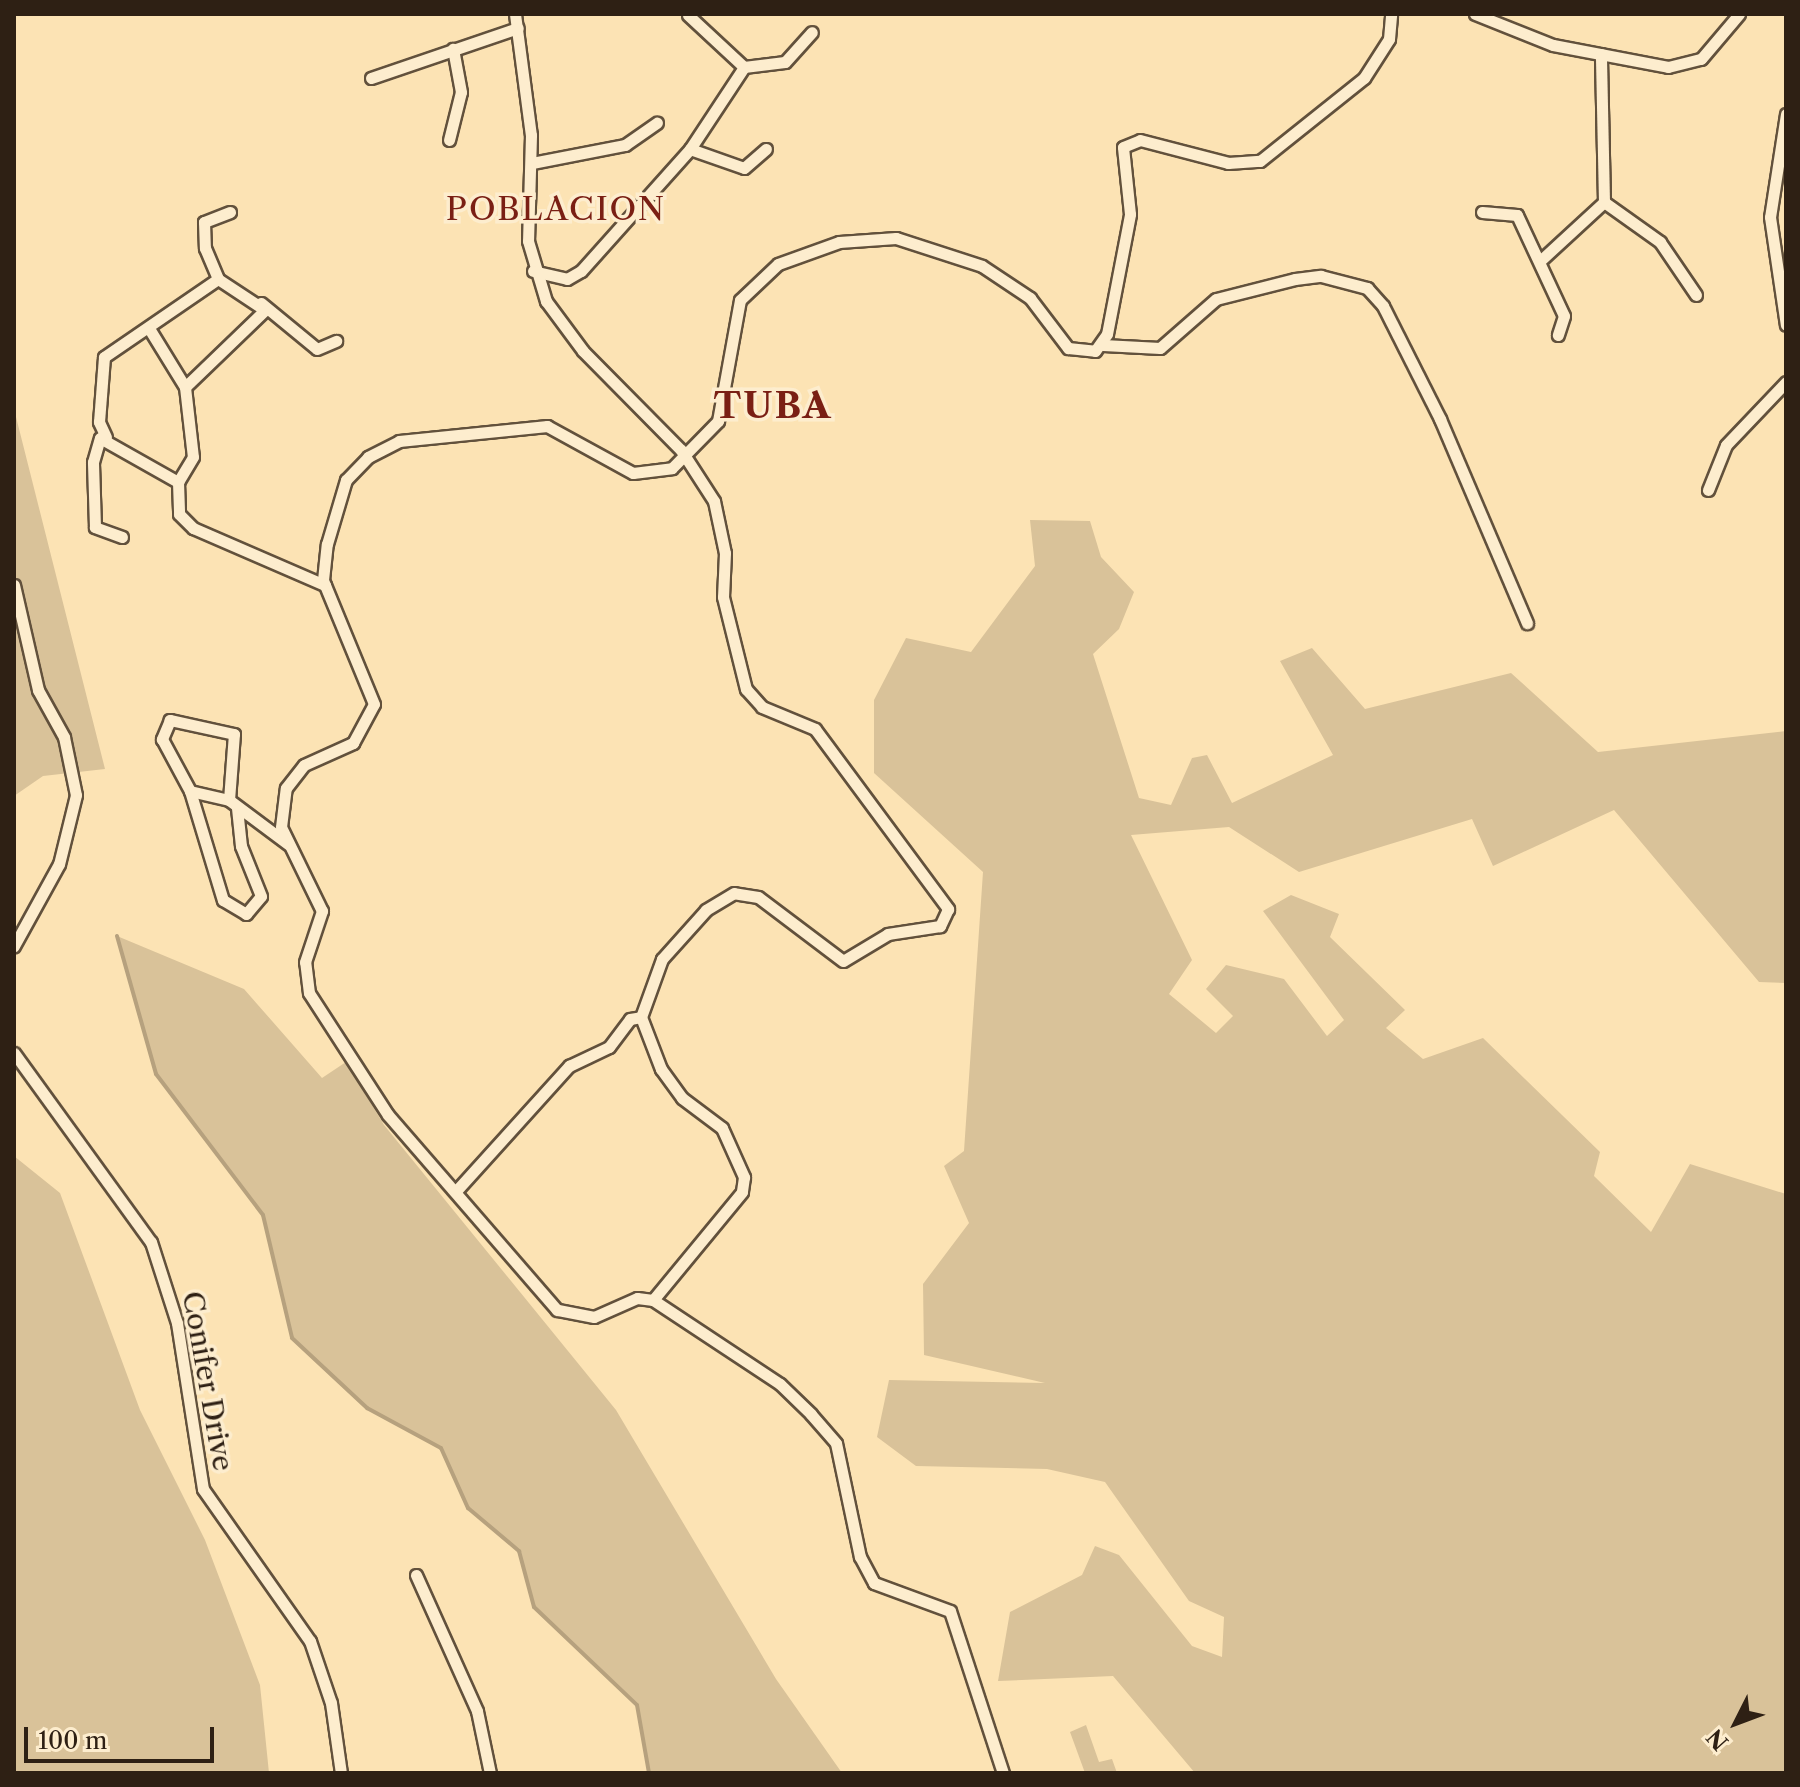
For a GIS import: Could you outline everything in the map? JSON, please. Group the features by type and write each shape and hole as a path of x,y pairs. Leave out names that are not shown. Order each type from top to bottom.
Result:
{"street":[{"path":"515,14 532,163 533,271 568,333 686,457 719,513 723,597 746,689 762,707 815,729 948,909 940,926 888,934 843,961 758,897 726,895 662,959 641,1017 670,1083 722,1128 744,1165 742,1192 653,1300"},
{"path":"1103,345 1130,214 1123,147 1140,140 1228,163 1260,161 1364,78 1389,39 1391,14"},
{"path":"1475,14 1553,45 1647,65 1693,64 1739,14"},
{"path":"688,15 744,67"},
{"path":"371,78 518,28"},
{"path":"533,271 567,279 581,271 690,149 744,67 785,62 812,32"},
{"path":"449,140 461,92 453,49"},
{"path":"1541,260 1604,202 1601,54"},
{"path":"1786,114 1770,217 1786,325"},
{"path":"532,163 625,145 657,123"},
{"path":"690,149 744,168 766,149"},
{"path":"1604,202 1660,242 1696,295"},
{"path":"230,212 210,217 202,229 218,279 261,303 317,349 336,341"},
{"path":"1482,212 1517,215 1541,260 1564,316 1558,335"},
{"path":"288,844 282,807 293,775 353,743 374,704 325,585 327,544 346,480 368,457 399,441 547,426 633,473 658,472 686,457 712,432 723,405 730,327 740,300 778,264 839,242 896,238 982,266 1030,298 1068,348 1084,353 1103,345 1160,348 1216,299 1295,279 1321,276 1367,288 1383,306 1440,419 1527,623"},
{"path":"178,482 106,437 99,422 104,357 150,330 218,279"},
{"path":"185,387 263,314 261,303"},
{"path":"150,330 185,387 193,457 178,482 187,524 325,585"},
{"path":"1708,490 1726,445 1786,382"},
{"path":"106,437 96,444 93,462 95,527 122,537"},
{"path":"14,585 38,690 64,737 76,795 59,864 14,946"},
{"path":"177,718 234,734 233,803 241,846 261,896 246,914 223,900 190,791 162,739 164,726 177,718"},
{"path":"190,791 233,803 288,844 320,895 305,962 309,993 388,1115 557,1310 594,1317 637,1298 653,1300 780,1384 836,1443 867,1573 881,1588 950,1611 1003,1773"},
{"path":"456,1191 569,1066 609,1047 630,1019 641,1017"},
{"name":"Conifer Drive","path":"14,1053 151,1242 177,1323 203,1489 310,1641 331,1703 341,1773"},
{"path":"416,1575 477,1711 490,1773"}],"shaded area":[{"path":"14,409 105,769 43,776 14,796"},
{"path":"1030,520 1090,521 1101,557 1134,592 1119,629 1093,654 1139,798 1171,805 1192,758 1207,755 1232,803 1333,755 1280,661 1312,648 1365,709 1511,673 1598,752 1786,731 1786,983 1759,982 1614,810 1493,866 1472,819 1299,872 1229,827 1131,835 1192,960 1169,994 1216,1033 1233,1016 1206,989 1226,965 1284,979 1327,1036 1344,1020 1263,911 1291,895 1339,914 1330,937 1405,1010 1386,1028 1423,1059 1483,1038 1600,1152 1594,1176 1651,1232 1690,1164 1786,1194 1786,1773 1195,1773 1113,1676 998,1681 1010,1612 1082,1575 1095,1546 1119,1555 1192,1646 1222,1657 1224,1617 1189,1601 1105,1482 1047,1469 916,1466 877,1437 889,1380 1045,1383 924,1355 923,1284 969,1223 944,1166 964,1151 983,872 874,773 874,700 906,638 971,652 1035,566"},
{"path":"117,936 244,989 322,1078 346,1062 384,1125 616,1410 776,1679 842,1773 649,1773 637,1705 534,1607 519,1551 468,1508 441,1448 367,1408 292,1338 263,1215 156,1074"},
{"path":"14,1156 60,1193 140,1410 205,1540 260,1685 269,1773 14,1773"},
{"path":"1086,1725 1099,1762 1112,1759 1117,1773 1085,1773 1070,1732"}],"waterway":[{"path":"117,936 156,1074 263,1215 292,1338 367,1408 441,1448 468,1508 519,1551 534,1607 637,1705 649,1773"}],"district":[{"name":"POBLACION","path":"556,209"},
{"name":"TUBA","path":"773,406"}]}
